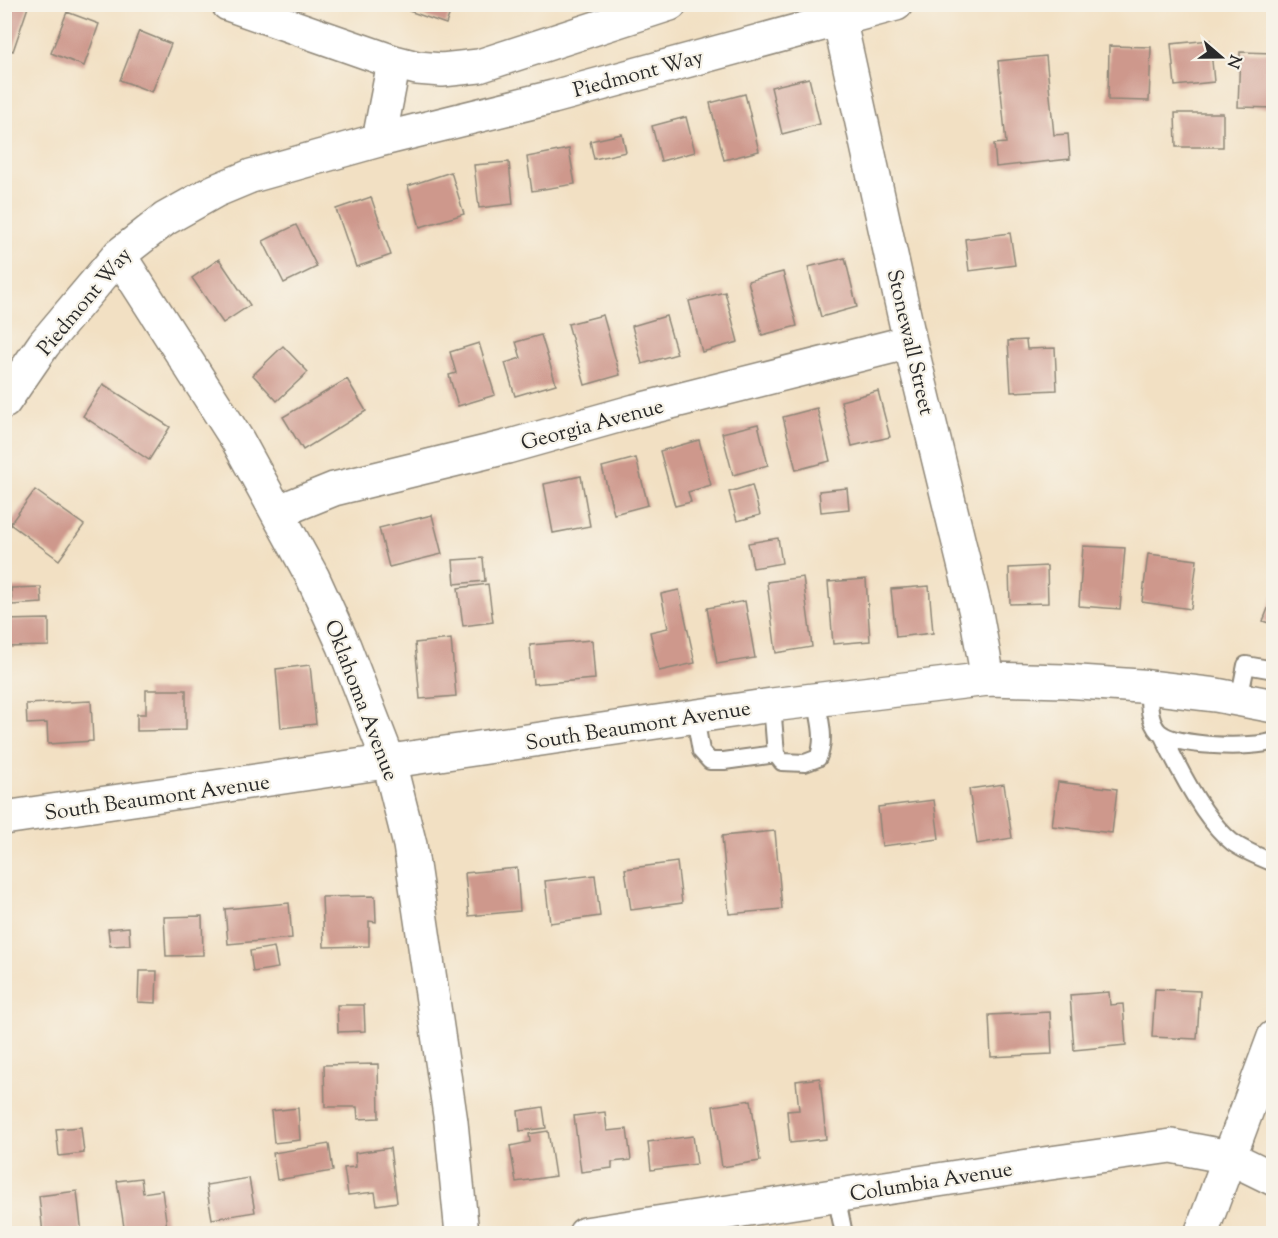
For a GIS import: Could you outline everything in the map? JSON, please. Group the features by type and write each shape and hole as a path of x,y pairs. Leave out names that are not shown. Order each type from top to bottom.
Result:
{"street":[{"path":"228,4 393,62 417,68 442,70 479,66 670,4"},
{"name":"Piedmont Way","path":"4,402 44,344 119,255 165,219 215,191 251,176 379,140 553,97 837,11 896,4"},
{"name":"Stonewall Street","path":"837,11 910,342 976,612 988,679"},
{"path":"379,140 393,62"},
{"name":"Oklahoma Avenue","path":"119,255 238,441 313,578 344,646 389,762 410,845 451,1122 462,1233"},
{"name":"Georgia Avenue","path":"277,512 334,489 507,447 647,408 910,342"},
{"name":"South Beaumont Avenue","path":"4,818 772,705 988,679 1149,687 1274,706"},
{"path":"1201,1233 1274,1037"},
{"name":"Columbia Avenue","path":"585,1233 1171,1146 1229,1157 1274,1179"}],"lane":[{"path":"1239,700 1246,664 1274,670"},
{"path":"1149,687 1151,719 1219,831 1234,844 1274,862"},
{"path":"772,705 776,754 783,762 805,763 818,758 821,750 822,734 816,700"},
{"path":"695,717 701,752 710,761 776,754"},
{"path":"1162,734 1190,742 1219,745 1253,745 1274,741"},
{"path":"836,1195 844,1233"}],"building":[{"path":"4,4 29,4 13,51 4,48"},
{"path":"411,4 453,4 446,24 409,11"},
{"path":"67,12 99,24 84,66 51,53"},
{"path":"139,31 171,44 152,92 120,80"},
{"path":"1210,40 1214,82 1175,86 1171,44"},
{"path":"1109,46 1151,47 1149,101 1108,100"},
{"path":"1240,52 1274,53 1274,108 1238,107"},
{"path":"1046,56 1054,135 1068,134 1070,159 996,167 994,144 1006,143 998,61"},
{"path":"809,78 820,124 782,134 771,87"},
{"path":"745,94 759,151 724,160 710,103"},
{"path":"1175,113 1223,113 1223,147 1176,147"},
{"path":"686,117 695,152 661,161 652,126"},
{"path":"622,134 626,152 594,159 590,141"},
{"path":"569,149 575,184 532,191 527,157"},
{"path":"509,162 513,204 479,208 474,165"},
{"path":"451,172 464,214 420,227 408,186"},
{"path":"371,197 391,255 356,267 336,209"},
{"path":"296,225 317,267 284,283 263,241"},
{"path":"1010,233 1015,265 969,271 965,239"},
{"path":"845,258 857,307 821,317 808,267"},
{"path":"219,259 250,305 223,323 192,278"},
{"path":"783,272 797,326 762,335 748,281"},
{"path":"725,292 738,342 702,352 689,301"},
{"path":"603,315 620,375 585,385 568,324"},
{"path":"666,316 677,354 642,364 632,326"},
{"path":"541,335 556,384 515,396 505,363 521,358 516,342"},
{"path":"1026,340 1027,349 1055,348 1057,390 1011,392 1008,341"},
{"path":"479,343 495,395 458,406 449,375 456,373 450,352"},
{"path":"283,346 308,372 277,401 253,375"},
{"path":"347,379 366,411 303,450 283,417"},
{"path":"103,384 170,427 149,460 83,416"},
{"path":"878,391 890,437 852,446 841,401"},
{"path":"817,408 830,461 796,470 783,417"},
{"path":"758,424 768,465 733,475 722,433"},
{"path":"699,440 711,485 688,492 691,502 675,506 660,451"},
{"path":"636,458 648,505 614,514 602,467"},
{"path":"581,476 590,526 553,533 544,484"},
{"path":"752,485 760,515 737,521 729,492"},
{"path":"847,488 849,509 821,512 819,491"},
{"path":"35,490 84,525 59,560 10,524"},
{"path":"432,515 442,554 389,567 379,528"},
{"path":"778,538 782,563 753,568 748,543"},
{"path":"1083,546 1125,548 1120,609 1079,606"},
{"path":"1148,554 1197,560 1191,609 1142,602"},
{"path":"483,558 485,581 455,584 453,560"},
{"path":"1047,566 1048,603 1010,604 1009,568"},
{"path":"803,577 812,647 776,653 767,582"},
{"path":"866,579 870,641 833,644 828,582"},
{"path":"488,584 493,622 463,626 458,588"},
{"path":"929,586 933,633 896,637 891,589"},
{"path":"41,587 42,603 12,605 11,588"},
{"path":"679,590 695,663 659,671 650,632 668,628 661,594"},
{"path":"1274,596 1274,625 1263,621"},
{"path":"745,601 755,658 717,664 707,608"},
{"path":"49,619 49,646 4,647 4,620"},
{"path":"451,639 456,696 420,699 415,643"},
{"path":"592,640 595,679 533,684 530,645"},
{"path":"310,665 316,724 281,728 276,669"},
{"path":"146,690 186,690 186,730 137,731 137,714 146,714"},
{"path":"91,701 93,741 48,744 47,723 27,724 26,704"},
{"path":"1058,782 1117,789 1112,833 1052,826"},
{"path":"1004,784 1012,838 977,844 969,789"},
{"path":"934,800 939,839 882,846 878,807"},
{"path":"775,831 782,909 729,914 722,836"},
{"path":"677,862 682,903 631,910 625,869"},
{"path":"517,868 520,911 469,916 465,873"},
{"path":"595,875 600,916 550,923 545,881"},
{"path":"375,896 376,922 369,921 369,946 324,947 322,897"},
{"path":"289,903 292,938 228,944 225,909"},
{"path":"202,916 203,955 166,956 164,917"},
{"path":"129,927 130,945 110,946 108,929"},
{"path":"274,947 278,968 253,972 250,951"},
{"path":"139,971 157,971 156,1003 138,1002"},
{"path":"1155,989 1200,991 1197,1039 1152,1037"},
{"path":"1109,992 1110,1005 1123,1004 1126,1045 1074,1050 1070,995"},
{"path":"337,1005 364,1005 365,1031 338,1032"},
{"path":"1050,1012 1052,1054 991,1057 989,1015"},
{"path":"378,1064 379,1118 358,1119 357,1107 325,1107 324,1065"},
{"path":"820,1078 826,1139 790,1143 787,1111 799,1110 796,1081"},
{"path":"751,1100 760,1161 722,1167 713,1106"},
{"path":"543,1107 546,1128 520,1131 518,1111"},
{"path":"298,1108 300,1140 274,1143 271,1111"},
{"path":"605,1112 607,1131 627,1129 631,1160 612,1162 612,1168 581,1172 574,1116"},
{"path":"81,1127 84,1153 59,1156 56,1129"},
{"path":"548,1131 555,1176 516,1182 510,1146 530,1142 529,1134"},
{"path":"693,1136 697,1164 651,1170 648,1142"},
{"path":"329,1144 333,1171 277,1180 273,1153"},
{"path":"390,1148 397,1202 377,1205 375,1192 348,1195 344,1168 356,1167 355,1153"},
{"path":"141,1178 143,1193 162,1190 167,1228 125,1234 117,1181"},
{"path":"249,1178 255,1212 212,1219 206,1185"},
{"path":"77,1191 82,1234 43,1234 39,1196"}]}
